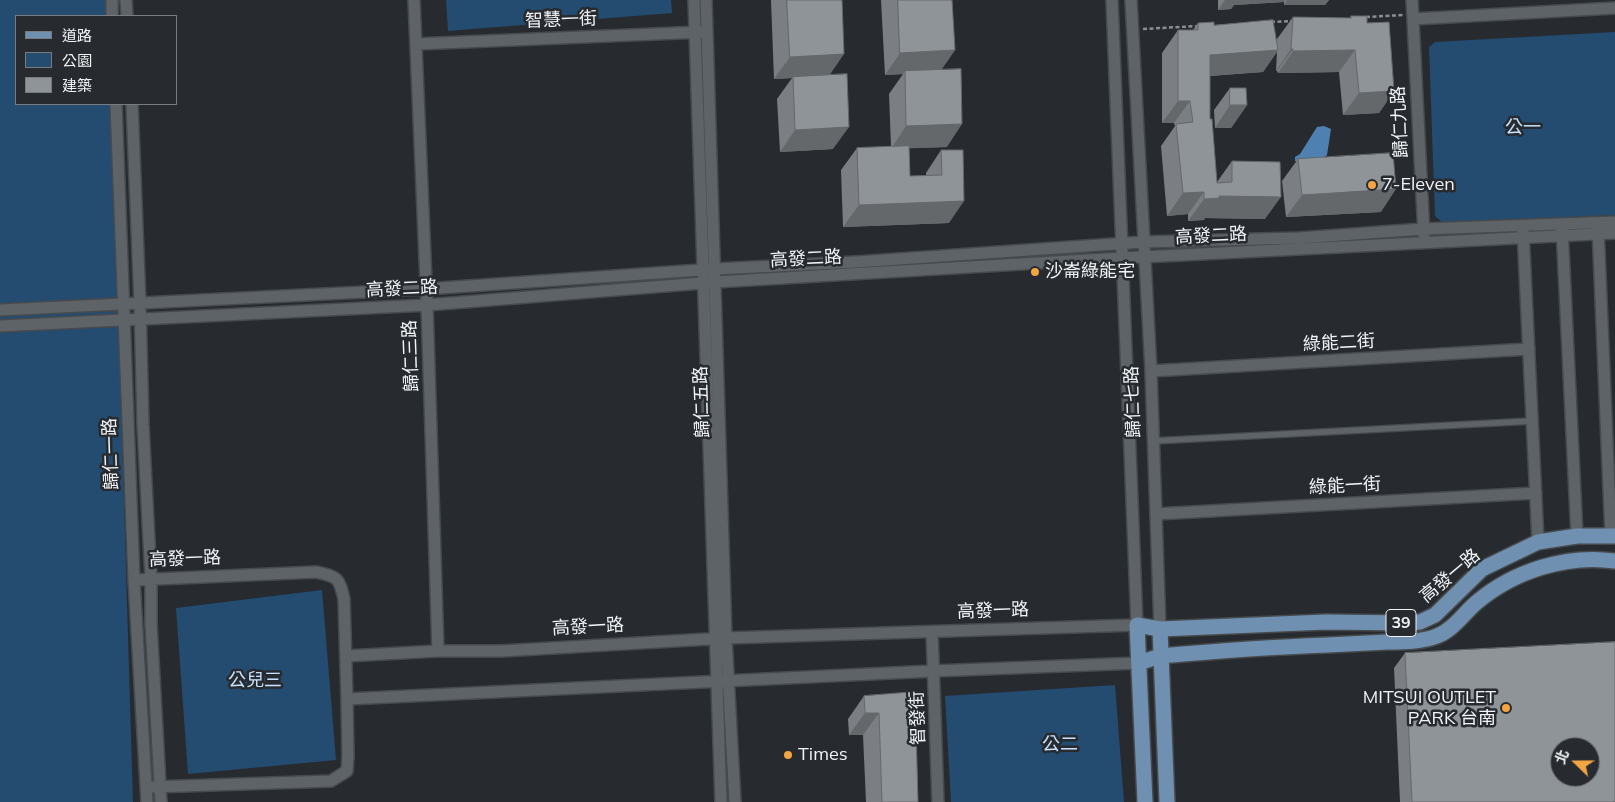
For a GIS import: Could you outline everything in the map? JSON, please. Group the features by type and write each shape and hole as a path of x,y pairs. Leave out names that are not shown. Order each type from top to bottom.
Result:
{"main road":[{"name":"高發一路","path":"1137,625 1160,629 1326,622 1420,622 1435,615 1482,569 1538,542 1577,536 1613,536"},
{"name":"39","path":"1139,663 1160,656 1308,645 1407,642 1429,639 1444,632 1481,598 1523,574 1560,562 1580,560 1615,561"},
{"name":"歸仁七路","path":"1137,625 1146,802"},
{"name":"歸仁七路","path":"1160,629 1167,802"}],"street":[{"path":"112,0 112,15"},
{"path":"126,0 127,15"},
{"name":"歸仁三路","path":"414,0 427,305 438,651"},
{"name":"歸仁五路","path":"694,0 702,32"},
{"name":"歸仁五路","path":"706,0 702,32 721,638 716,681 720,802"},
{"name":"歸仁七路","path":"1112,0 1137,625"},
{"name":"歸仁七路","path":"1131,0 1151,370 1160,629"},
{"name":"歸仁九路","path":"1412,0 1408,17 1424,242"},
{"path":"1408,17 1615,8"},
{"name":"智慧一街","path":"416,44 702,32"},
{"name":"歸仁一路","path":"116,105 134,580 147,802"},
{"name":"歸仁一路","path":"132,105 143,425 151,579 151,624 161,802"},
{"name":"高發二路","path":"0,310 426,288 856,262 1143,242 1299,238 1523,224 1562,229 1598,228 1615,222"},
{"path":"1523,224 1538,542"},
{"path":"1598,228 1613,536"},
{"name":"高發二路","path":"1598,228 1615,233"},
{"path":"1562,229 1577,536"},
{"name":"高發二路","path":"0,326 427,305 710,283 1122,258 1523,237 1562,229"},
{"name":"綠能二街","path":"1151,370 1529,349"},
{"name":"綠能一街","path":"1156,514 1536,493"},
{"name":"高發一路","path":"134,580 316,572 333,576 340,583 344,599 347,772 331,781 146,787"},
{"name":"高發一路","path":"346,656 438,651 501,651 721,638 1137,625"},
{"name":"智發街","path":"932,632 938,802"},
{"name":"歸仁五路","path":"721,638 729,681 734,802"},
{"path":"347,699 1139,663"}],"lane":[{"path":"1153,441 1532,421"}],"path":[{"path":"1364,17 1408,17"},
{"path":"1267,22 1296,21"},
{"path":"1132,30 1200,26"}],"green space":[{"path":"0,0 108,0 109,15 15,15 15,105 112,105 133,802 0,802"},
{"path":"446,0 671,0 672,13 448,31"},
{"name":"公一","path":"1615,32 1615,215 1443,223 1435,216 1429,47 1435,42"},
{"name":"公兒三","path":"322,590 336,760 188,774 176,608"},
{"name":"公二","path":"1115,685 1124,802 951,802 945,696"}],"shaded area":[{"path":"1324,126 1331,129 1327,155 1324,158 1299,163 1295,161 1295,157 1300,154 1317,127"}],"building":[{"path":"787,0 842,0 844,54 790,57"},
{"path":"898,0 952,0 955,50 900,53"},
{"path":"1351,16 1367,16 1367,23 1389,22 1394,91 1359,93 1355,50 1293,51 1291,49 1293,17 1351,18"},
{"path":"1273,20 1278,50 1210,55 1210,119 1212,119 1217,183 1232,182 1232,161 1280,162 1281,197 1219,196 1219,198 1204,199 1204,192 1183,193 1176,124 1193,122 1190,101 1178,101 1178,30 1198,30 1198,23 1214,22 1214,25"},
{"path":"961,69 962,124 906,126 905,71"},
{"path":"847,74 849,127 795,130 793,77"},
{"path":"1230,88 1246,88 1247,105 1230,105"},
{"path":"909,146 910,176 942,175 941,150 963,150 964,201 859,205 857,148"},
{"path":"1393,153 1396,189 1302,195 1298,159"},
{"name":"MITSUI OUTLET PARK 台南","path":"1615,642 1615,802 1412,802 1405,653"},
{"path":"915,692 918,802 882,802 879,713 865,713 864,696"}],"place":[{"name":"7-Eleven","path":"1372,185"},
{"name":"沙崙綠能宅","path":"1035,272"},
{"name":"MITSUI OUTLET PARK 台南","path":"1506,708"},
{"name":"Times","path":"788,755"}]}
